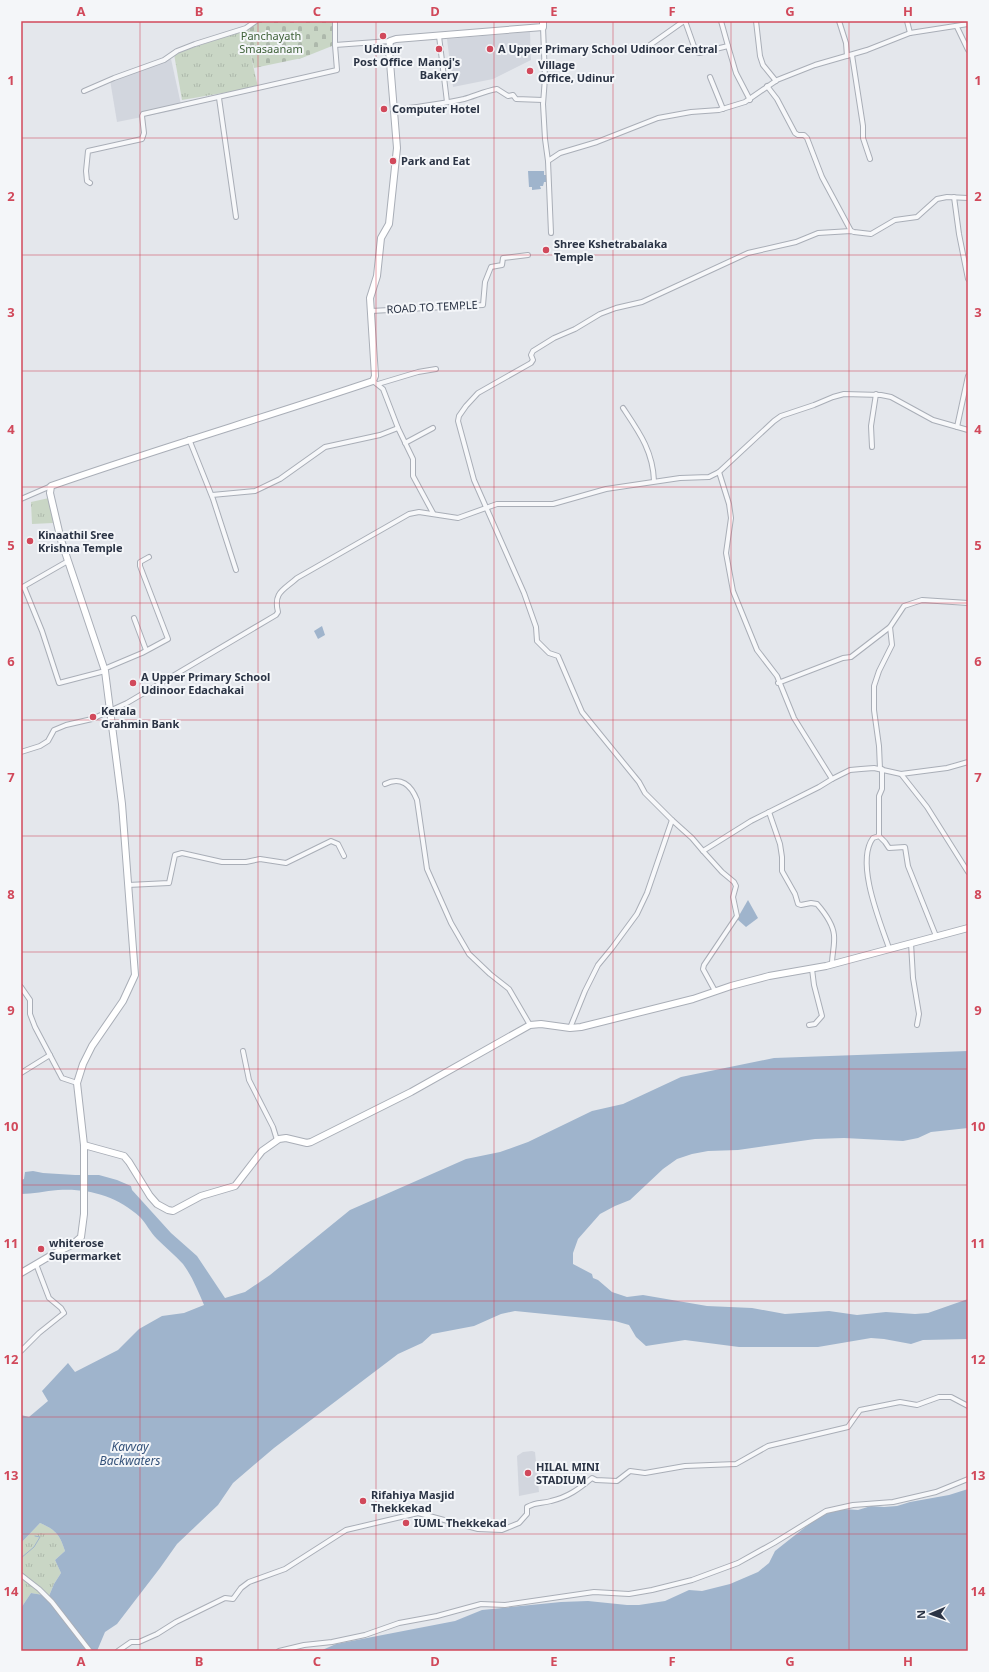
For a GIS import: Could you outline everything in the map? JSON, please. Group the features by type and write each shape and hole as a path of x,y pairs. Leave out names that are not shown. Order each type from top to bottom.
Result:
{"main road":[{"path":"21,1273 77,1241 82,1232 84,1214 84,1145 77,1083 83,1064 92,1046 122,1001 136,975 122,804 104,670 61,540 50,493 50,486 189,439 275,414 375,382 370,298 377,276 381,238 389,224 397,148 389,50 390,41 396,39 440,36 543,24"},
{"path":"84,1145 124,1156 153,1200 163,1208 174,1211 201,1196 235,1186 262,1151 278,1140 286,1138 306,1143 311,1142 411,1092 530,1024 570,1028 581,1027 665,1006 770,976 832,964 968,928"}],"street":[{"path":"84,90 164,60 177,51 195,44 246,28 256,21"},
{"path":"90,183 88,181 86,171 88,151 142,139 144,133 143,114 219,98 337,70 335,21"},
{"path":"650,45 684,21 696,52 699,53 728,46"},
{"path":"721,21 736,73 750,100"},
{"path":"756,21 760,56 763,65 776,81"},
{"path":"839,21 850,55 863,126 863,138 870,159"},
{"path":"907,21 910,33"},
{"path":"543,24 545,78 543,100 548,161 551,233"},
{"path":"548,161 560,153 598,142 658,118 679,113 723,109 741,104 750,100 767,86 776,81 815,65 850,55 910,33 968,24"},
{"path":"957,26 968,50"},
{"path":"440,36 447,102"},
{"path":"335,45 390,41"},
{"path":"710,77 723,109"},
{"path":"767,86 778,99 795,133 798,135 804,135 807,138 822,177 851,231"},
{"path":"394,110 447,102 497,89 508,96 513,95 516,100 543,100"},
{"path":"219,98 236,217"},
{"path":"954,197 958,234 968,279"},
{"path":"715,992 703,969 704,965 737,916 733,897 736,886 734,882 722,872 692,838 645,792 639,782 582,712 558,656 549,653 537,642 536,627 524,593 485,508 474,480 458,426 459,416 478,393 533,362 531,355 533,351 554,338 575,329 600,314 616,308 642,302 748,253 796,242 818,233 851,231 871,234 895,220 917,217 937,199 954,197 968,198"},
{"name":"ROAD TO TEMPLE","path":"371,311 483,305 485,282 491,267 502,265 503,258 528,255"},
{"path":"375,382 436,369"},
{"path":"957,427 968,376"},
{"path":"375,382 383,389 398,428 414,463 413,476 434,513"},
{"path":"21,752 40,746 48,741 54,730 110,712 161,685 276,615 278,612 276,603 281,591 298,578 313,567 409,514 419,512 434,513 458,518 496,504 552,504 606,489 654,481 709,477 719,472 781,416 844,394 876,394 891,397 933,420 968,430"},
{"path":"872,447 871,426 876,394"},
{"path":"623,408 641,436 651,457 654,481"},
{"path":"212,495 255,491 280,479 325,447 380,435 398,428"},
{"path":"405,443 434,428"},
{"path":"189,439 212,495 236,570"},
{"path":"719,472 729,504 731,518 726,552 733,591 757,650 777,676 778,683 794,718 832,780"},
{"path":"21,499 50,486"},
{"path":"68,561 22,587 42,631 59,683 104,670 168,638 140,566 140,562 149,557"},
{"path":"778,683 843,658 851,657 890,627 904,606 922,600 968,603"},
{"path":"134,618 146,650"},
{"path":"890,627 892,646 879,671 874,686 874,710 879,746 882,789 879,796 879,836 889,848 905,847 908,866 936,936"},
{"path":"703,851 751,821 850,770 868,768 881,769 901,774 947,768 968,762"},
{"path":"901,774 927,807 968,872"},
{"path":"385,784 393,780 402,782 413,791 417,800 427,869 451,923 469,954 490,974 509,989 530,1024"},
{"path":"769,812 780,844 782,870 795,894 798,904 817,904 833,930 834,940 832,964"},
{"path":"570,1028 585,991 598,965 637,914 647,893 672,820"},
{"path":"879,836 873,838 869,843 868,870 877,917 889,948"},
{"path":"128,885 169,883 175,855 182,853 222,862 246,862 260,859 286,863 331,840 338,844 344,856"},
{"path":"911,943 913,978 918,1014 917,1024"},
{"path":"809,1025 815,1024 822,1016 814,985 812,968"},
{"path":"21,987 30,1000 30,1014 62,1078 77,1083"},
{"path":"243,1051 251,1085 273,1127 278,1140"},
{"path":"21,1073 50,1055"},
{"path":"21,1351 38,1333 64,1313 61,1308 49,1298 36,1264"},
{"path":"118,1651 131,1642 139,1642 225,1598 233,1599 241,1588 249,1582 285,1569 346,1530 418,1513 478,1529 502,1530 519,1523 527,1514 527,1507 535,1502 549,1502 568,1496 592,1478 596,1480 617,1481 630,1470 645,1473 684,1466 736,1464 768,1446 848,1427 860,1410 900,1402 917,1405 939,1397 951,1397 968,1406"},
{"path":"279,1651 304,1645 332,1642 365,1635 399,1623 442,1615 481,1604 505,1605 594,1592 629,1594 652,1590 692,1580 733,1565 774,1543 826,1511 853,1505 893,1502 936,1492 968,1479"},
{"path":"21,1575 39,1589 52,1602 90,1651"}],"shaded area":[{"name":"A Upper Primary School Udinoor Central","path":"530,32 531,60 493,79 453,87 447,39"},
{"path":"171,59 182,109 117,122 110,80"},
{"name":"HILAL MINI STADIUM","path":"523,1452 535,1452 539,1492 519,1496 517,1456"}],"green space":[{"name":"Panchayath Smasaanam","path":"259,21 334,21 332,46 302,58 254,68 245,30"},
{"path":"245,30 258,87 182,100 174,54"},
{"path":"49,498 53,523 32,524 31,502"},
{"path":"40,1523 54,1531 61,1541 65,1551 55,1560 61,1573 49,1596 31,1593 21,1608 21,1543"}],"water":[{"path":"528,171 544,171 547,182 544,182 543,186 540,186 541,189 532,190 532,187 529,187"},
{"path":"322,626 325,635 318,639 314,631"},
{"path":"748,900 758,918 746,927 737,919"},
{"name":"Kavvay Backwaters","path":"968,1051 968,1128 931,1132 918,1138 903,1141 844,1138 815,1139 738,1150 708,1151 677,1159 663,1169 630,1200 600,1214 578,1239 573,1253 573,1264 592,1274 593,1278 598,1280 612,1292 627,1297 643,1295 707,1306 752,1308 785,1314 829,1311 857,1315 886,1312 915,1314 928,1313 968,1299 968,1339 923,1340 911,1344 871,1338 818,1347 739,1347 685,1340 646,1346 636,1337 629,1325 615,1321 515,1311 501,1314 474,1326 432,1334 422,1343 398,1354 274,1448 233,1483 218,1505 177,1544 117,1624 105,1632 97,1651 21,1651 21,1608 31,1593 49,1596 61,1573 55,1560 65,1551 57,1534 50,1528 40,1523 21,1543 21,1415 29,1417 48,1401 42,1391 68,1363 75,1372 118,1350 139,1329 162,1316 184,1313 204,1305 183,1264 157,1239 142,1219 131,1210 102,1195 80,1190 58,1190 21,1194 21,1180 24,1179 25,1172 33,1171 75,1175 99,1175 131,1186 132,1190 171,1233 197,1256 225,1298 245,1292 270,1275 350,1210 466,1159 500,1152 528,1142 592,1111 623,1104 681,1077 774,1058"},
{"path":"968,1489 968,1651 320,1651 336,1644 455,1621 482,1610 561,1602 588,1601 639,1605 665,1601 689,1590 702,1591 730,1584 758,1572 769,1563 775,1551 818,1517 831,1512 844,1509 858,1510 871,1506 897,1506 910,1502 949,1495"}],"waterway":[{"path":"21,1558 34,1547 40,1537 35,1536"}],"place":[{"name":"Udinur Post Office","path":"383,36"},
{"name":"Manoj's Bakery","path":"439,49"},
{"name":"A Upper Primary School Udinoor Central","path":"490,49"},
{"name":"Village Office, Udinur","path":"530,71"},
{"name":"Computer Hotel","path":"384,109"},
{"name":"Park and Eat","path":"393,161"},
{"name":"Shree Kshetrabalaka Temple","path":"546,250"},
{"name":"Kinaathil Sree Krishna Temple","path":"30,541"},
{"name":"A Upper Primary School Udinoor Edachakai","path":"133,683"},
{"name":"Kerala Grahmin Bank","path":"93,717"},
{"name":"whiterose Supermarket","path":"41,1249"},
{"name":"HILAL MINI STADIUM","path":"528,1473"},
{"name":"Rifahiya Masjid Thekkekad","path":"363,1501"},
{"name":"IUML Thekkekad","path":"406,1523"}]}
